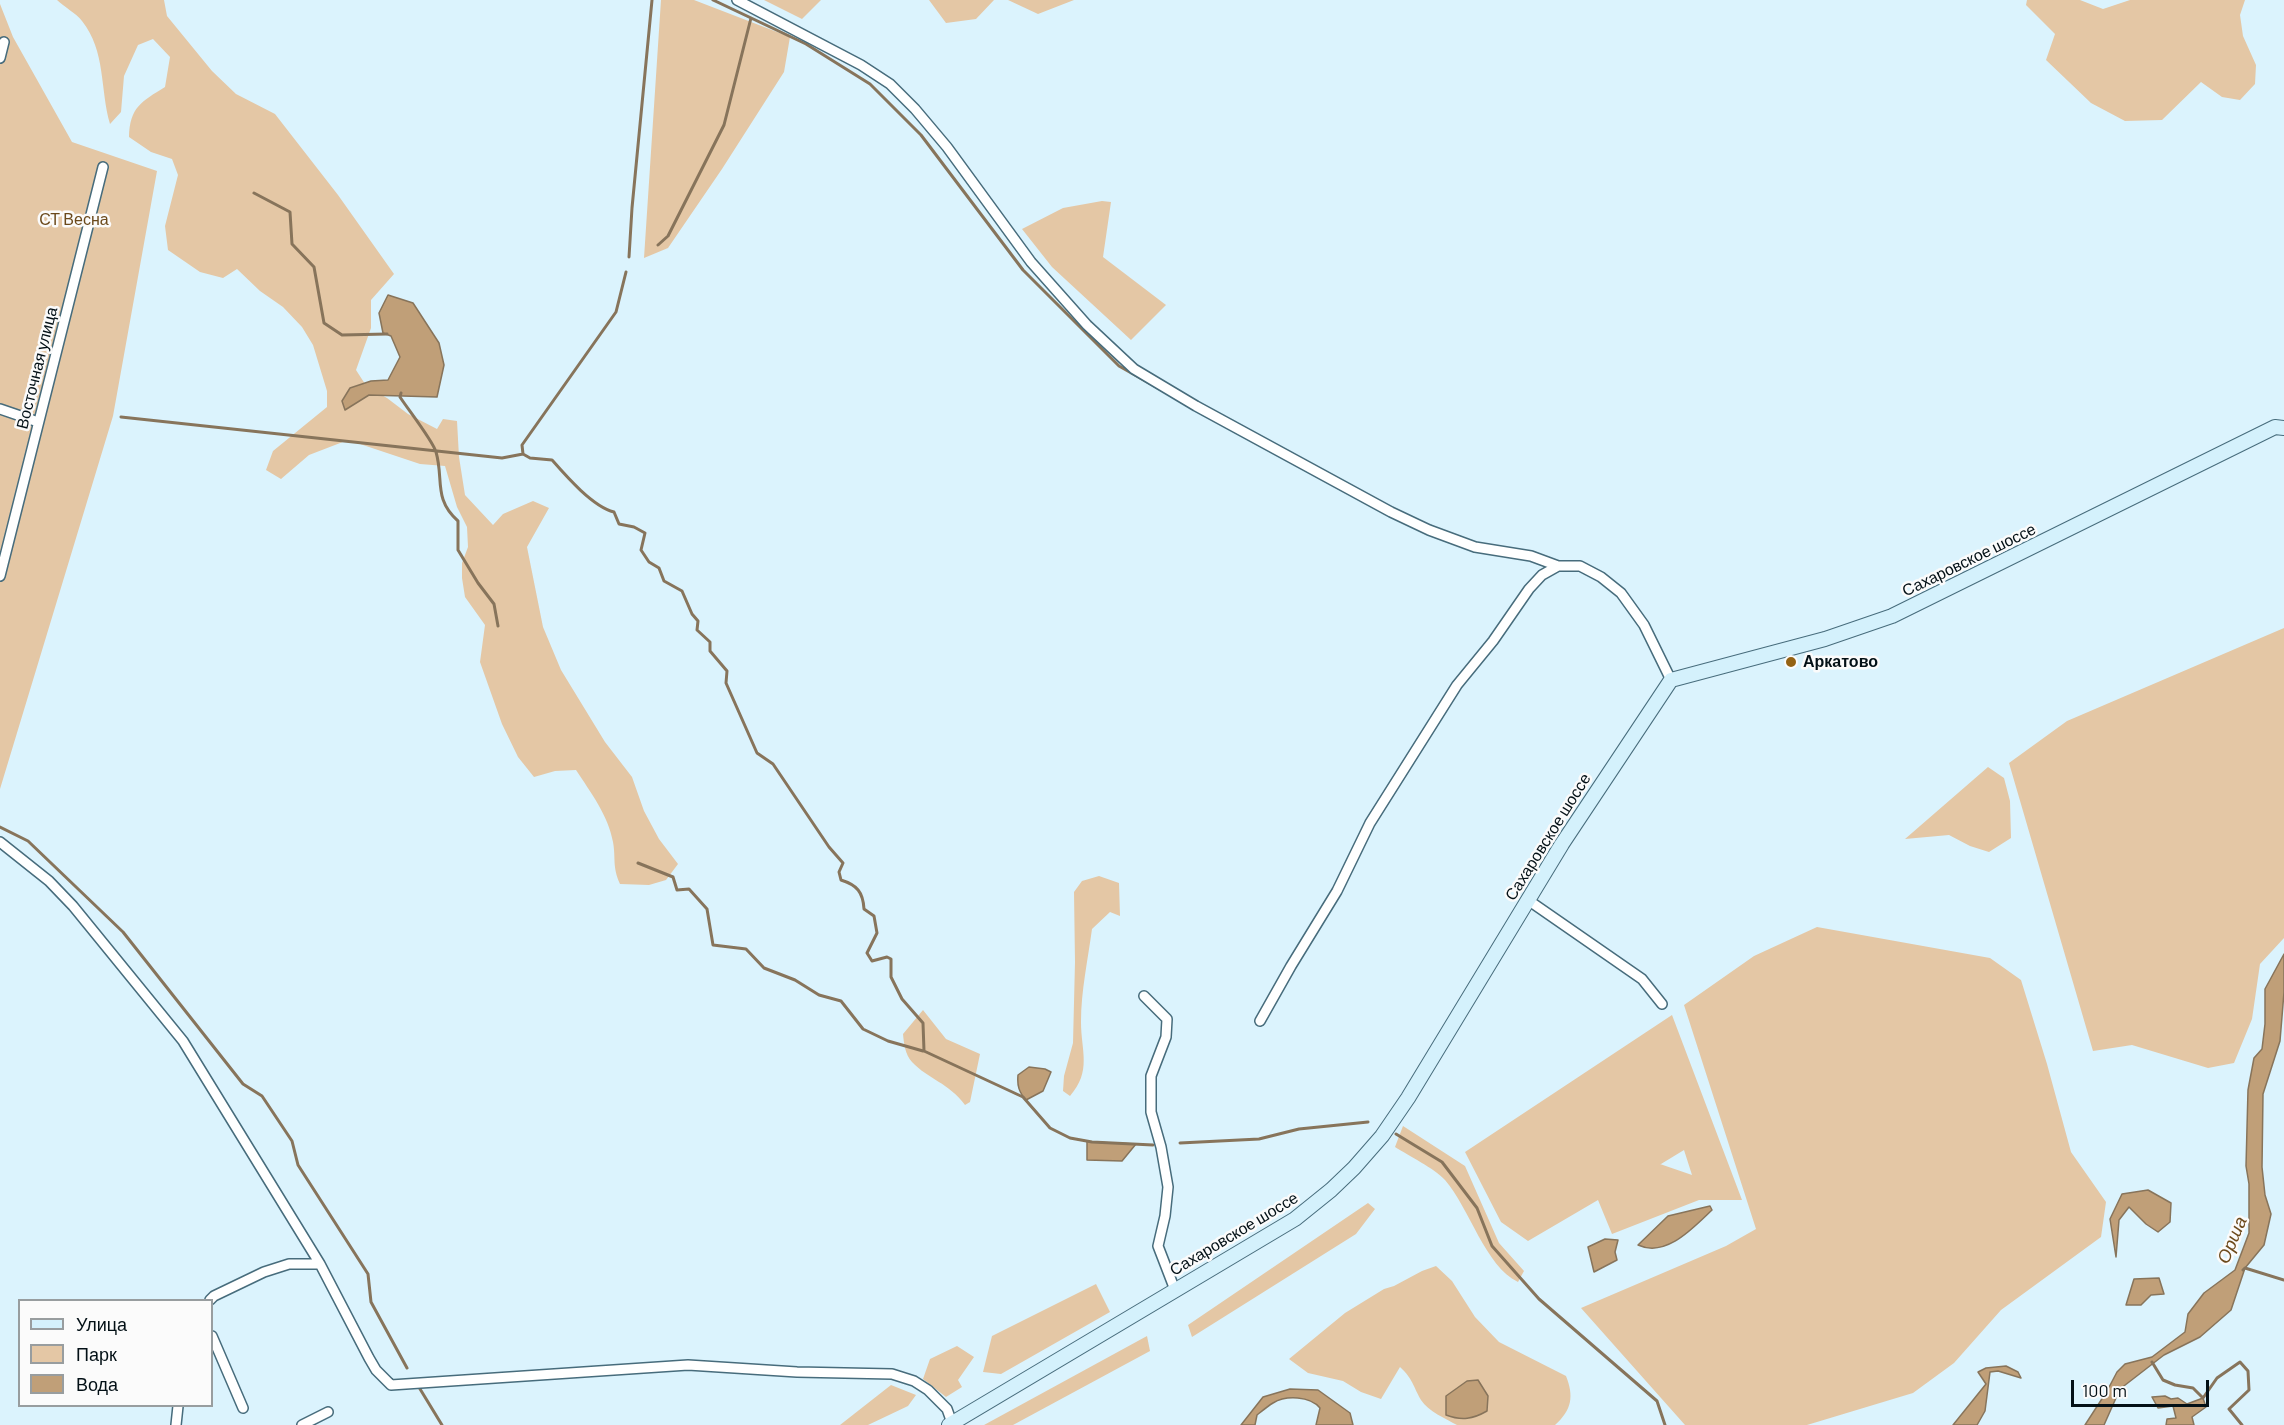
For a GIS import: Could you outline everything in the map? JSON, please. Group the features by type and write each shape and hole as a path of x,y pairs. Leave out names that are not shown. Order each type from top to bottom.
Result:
{"main road":[{"name":"Сахаровское шоссе","path":"951,1424 1295,1219 1332,1190 1365,1157 1408,1098 1608,772 1671,680 1825,639 1892,616 2275,427 2284,428"}],"street":[{"path":"737,0 861,65 890,84 947,147 1031,262 1087,325 1134,369 1196,406 1391,512 1429,530 1466,544 1531,556 1558,566 1580,566 1601,577 1621,593 1644,626 1671,680"},
{"path":"0,58 4,42"},
{"name":"Восточная улица","path":"0,576 103,167"},
{"path":"0,410 38,422"},
{"path":"1260,1021 1337,891 1370,823 1457,685 1493,642 1529,589 1542,575 1558,566"},
{"path":"0,842 49,881 73,906 183,1041 320,1264 376,1370 391,1385 688,1365 797,1372 892,1374 928,1390 947,1408 951,1424"},
{"path":"1528,900 1642,979 1662,1004"},
{"path":"1144,996 1167,1019 1166,1037 1151,1076 1151,1112 1161,1147 1168,1187 1165,1216 1158,1246 1175,1290"},
{"path":"211,1299 264,1272 289,1264 320,1264"},
{"path":"213,1338 243,1408"},
{"path":"176,1425 178,1407"},
{"path":"302,1425 328,1412"}],"green space":[{"path":"57,0 164,0 167,16 212,71 236,94 275,114 338,195 394,274 371,300 371,328 356,370 367,387 387,398 408,414 437,429 443,419 457,421 459,457 465,495 493,525 503,514 533,501 549,508 527,547 543,627 561,670 605,742 632,777 644,811 659,839 678,864 666,880 649,885 620,884 615,867 611,832 598,804 576,770 555,771 534,777 518,757 502,724 480,662 485,625 465,597 462,563 468,547 467,527 457,507 445,466 420,464 348,440 309,455 281,479 266,470 273,451 327,407 327,391 313,345 302,327 283,307 260,291 237,269 223,278 200,272 168,250 165,226 178,175 172,159 151,152 129,137 132,119 138,106 165,87 170,57 153,39 138,45 124,76 121,112 110,124 99,58 90,33 77,15"},
{"path":"661,0 694,0 790,37 784,72 722,169 668,248 644,258"},
{"path":"764,0 821,0 802,19"},
{"path":"929,0 994,0 976,19 946,23"},
{"path":"1008,0 1074,0 1038,14"},
{"path":"2027,0 2080,0 2103,9 2130,0 2245,0 2240,15 2243,36 2256,65 2255,84 2240,100 2222,97 2201,82 2162,120 2125,121 2091,103 2046,60 2055,34 2026,5"},
{"name":"СТ Весна","path":"0,4 13,37 72,142 157,171 113,416 0,789"},
{"path":"1102,201 1111,202 1103,257 1166,305 1131,340 1052,267 1022,229 1063,208"},
{"path":"2284,628 2284,938 2260,964 2252,1019 2234,1063 2208,1068 2132,1045 2093,1051 2009,763 2067,721"},
{"path":"1988,767 2004,778 2010,801 2011,838 1989,852 1970,846 1949,835 1905,839"},
{"path":"1099,876 1119,883 1120,916 1110,912 1092,929 1081,1010 1083,1069 1077,1087 1070,1096 1063,1091 1064,1076 1073,1043 1074,892 1082,881"},
{"path":"1817,927 1990,958 2021,980 2071,1152 2106,1202 2101,1237 2001,1310 1954,1363 1913,1393 1807,1425 1685,1425 1581,1308 1726,1246 1756,1229 1684,1005 1754,956"},
{"path":"923,1010 946,1039 980,1054 970,1102 965,1105 952,1091 918,1068 908,1056 903,1034"},
{"path":"1672,1015 1742,1200 1699,1200 1612,1234 1598,1200 1528,1241 1501,1222 1465,1152","holes":["1684,1150 1692,1175 1660,1164"]},
{"path":"1403,1126 1465,1166 1499,1243 1524,1271 1518,1282 1496,1263 1445,1180 1395,1147"},
{"path":"1368,1203 1375,1209 1356,1234 1192,1337 1188,1325"},
{"path":"1436,1266 1452,1281 1475,1317 1499,1342 1566,1376 1571,1396 1570,1402 1565,1414 1555,1425 1457,1425 1424,1404 1410,1379 1400,1367 1381,1399 1361,1392 1343,1381 1308,1373 1289,1359 1345,1313 1384,1289"},
{"path":"1096,1284 1110,1312 1001,1374 983,1372 992,1336"},
{"path":"1147,1336 1150,1351 1013,1425 984,1425"},
{"path":"957,1346 974,1357 958,1380 962,1387 946,1397 923,1379 930,1359"},
{"path":"891,1385 916,1395 908,1406 868,1425 840,1425"}],"water":[{"path":"388,295 413,303 439,343 444,365 437,397 369,395 345,410 342,401 350,388 371,381 388,380 400,357 391,336 383,333 379,313"},
{"path":"2284,954 2280,1041 2263,1094 2262,1167 2265,1195 2271,1214 2264,1245 2245,1268 2231,1310 2200,1337 2164,1355 2120,1389 2104,1425 2085,1425 2117,1372 2125,1364 2152,1357 2185,1332 2188,1314 2204,1293 2235,1270 2249,1233 2249,1184 2246,1166 2248,1090 2254,1058 2262,1049 2265,989"},
{"path":"1029,1067 1051,1072 1043,1091 1026,1100 1019,1089 1018,1075"},
{"path":"1087,1141 1136,1144 1122,1161 1087,1160"},
{"path":"2148,1190 2171,1203 2170,1222 2158,1232 2129,1207 2119,1220 2116,1257 2110,1219 2122,1194"},
{"path":"1710,1206 1712,1210 1696,1225 1669,1244 1659,1248 1638,1245 1668,1216"},
{"path":"1605,1239 1618,1240 1615,1252 1617,1260 1594,1272 1588,1247"},
{"path":"2159,1278 2164,1294 2151,1295 2141,1305 2126,1305 2134,1279"},
{"path":"2006,1366 2018,1372 2021,1378 1998,1371 1990,1372 1985,1411 1977,1425 1953,1425 1986,1384 1978,1372 1986,1368"},
{"path":"1478,1380 1488,1396 1487,1411 1467,1418 1446,1415 1446,1396 1467,1381"},
{"path":"1290,1389 1318,1390 1350,1413 1353,1425 1316,1425 1320,1408 1310,1401 1291,1398 1278,1400 1267,1407 1257,1415 1255,1425 1241,1425 1263,1397"},
{"path":"2165,1396 2171,1399 2178,1398 2187,1404 2203,1398 2206,1407 2192,1417 2194,1425 2166,1425 2167,1419 2176,1418 2173,1406 2158,1408 2152,1397"}],"waterway":[{"path":"629,257 652,0"},
{"path":"713,0 806,44 870,84 921,135 1023,270 1119,366 1163,391"},
{"path":"658,245 668,236 724,125 751,18"},
{"path":"254,193 290,212 292,244 314,267 324,323 342,335 387,334"},
{"path":"523,454 522,445 616,312 626,272"},
{"path":"401,393 400,397 434,447 442,497 450,513 458,521 458,550 494,604 498,626"},
{"path":"121,417 502,458 523,454 530,458 552,460 589,498 614,512 619,524 634,527 645,533 641,550 649,562 659,568 664,581 682,591 692,614 698,621 697,630 710,642 710,651 727,671 726,683 757,753 773,764 829,847 843,863 839,872 841,880 858,890 864,909 874,916 877,933 867,953 872,961 887,957 891,959 891,977 902,999 923,1023 924,1051 1023,1097 1050,1128 1070,1138 1092,1142 1153,1145"},
{"path":"0,827 28,841 123,932 243,1084 262,1096 292,1141 298,1165 368,1274 371,1302 407,1368"},
{"path":"638,863 673,877 677,890 689,889 707,909 713,945 746,949 764,968 795,980 819,995 841,1001 863,1029 888,1041 923,1051"},
{"path":"1180,1143 1259,1139 1299,1129 1368,1122"},
{"path":"1396,1134 1442,1162 1477,1208 1492,1246 1539,1299 1657,1401 1665,1425"},
{"path":"2243,1270 2245,1268 2284,1280"},
{"path":"2152,1362 2163,1380 2193,1388 2203,1398 2217,1378 2240,1362 2248,1371 2249,1390 2229,1409 2242,1425"},
{"path":"417,1384 442,1425"}],"place":[{"name":"Аркатово","path":"1791,662"}],"water label":[{"name":"Орша","path":"2232,1240"}]}
